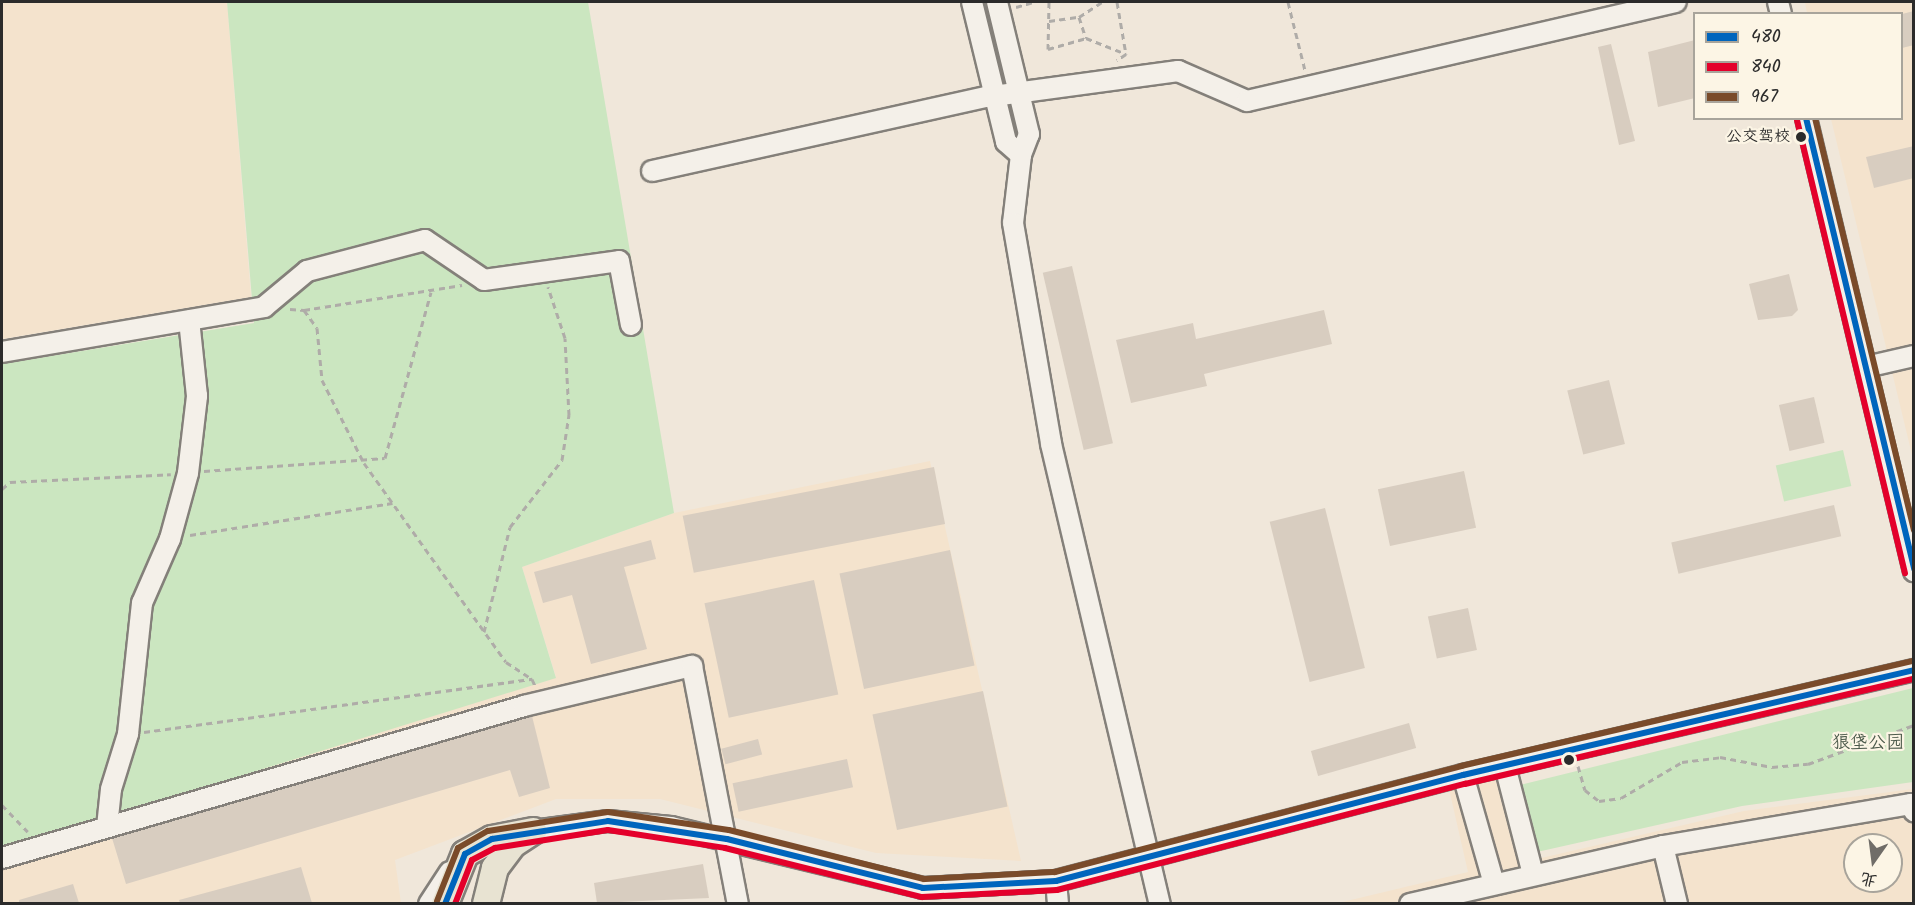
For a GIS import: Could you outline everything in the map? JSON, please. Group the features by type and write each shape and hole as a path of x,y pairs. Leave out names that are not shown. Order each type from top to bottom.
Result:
{"main road":[{"path":"445,903 465,854 492,839 533,831"},
{"path":"486,903 502,856 533,831"}],"street":[{"path":"972,2 1005,142 1021,155"},
{"path":"997,2 1029,134 1021,155 1013,223 1051,444 1160,903"},
{"path":"652,171 995,96 1178,71 1247,101 1676,2"},
{"path":"1806,120 1914,571"},
{"path":"2,352 264,307 307,272 425,240 484,280 543,274 619,261 631,325"},
{"path":"107,827 111,789 128,734 142,603 170,539 188,473 196,396 189,320"},
{"path":"1866,367 1914,356"},
{"path":"2,858 541,702 692,666 738,903"},
{"path":"533,831 608,821 727,839 919,896 1056,881 1463,775 1914,670"},
{"path":"1504,766 1533,874"},
{"path":"1463,775 1494,884"},
{"path":"1410,903 1663,846 1911,804 1914,811"},
{"path":"1663,846 1677,903"},
{"path":"429,903 465,854"},
{"path":"1056,881 1058,903"}],"path":[{"path":"1049,2 1048,49 1086,38 1126,54"},
{"path":"1049,21 1079,16 1102,2"},
{"path":"1117,2 1126,54"},
{"path":"1288,2 1309,87"},
{"path":"1079,16 1086,38"},
{"path":"1110,62 1126,54"},
{"path":"484,632 510,527 562,460 569,416 565,338 543,274"},
{"path":"264,307 304,310 431,292 484,280"},
{"path":"2,489 10,482 188,473 292,462 363,463 385,458 431,292"},
{"path":"304,310 317,328 322,380 363,463 506,662 532,678 541,702"},
{"path":"170,539 392,503"},
{"path":"128,734 532,678"},
{"path":"1574,749 1585,790 1599,801 1621,798 1682,762 1720,757 1772,767 1808,764 1914,725"},
{"path":"2,805 42,846"}],"shaded area":[{"path":"2,2 227,2 251,297 2,339"},
{"path":"1805,2 1913,2 1913,459 1831,120 1903,120 1903,12 1807,12"},
{"path":"930,461 1021,861 876,853 660,799 556,799 395,860 401,903 2,904 2,850 556,677 522,567 674,513"},
{"path":"1512,776 1537,859 1744,811 1913,789 1913,903 1334,904 1468,872 1449,789"}],"green space":[{"path":"227,2 588,2 674,513 522,567 556,678 2,850 2,364 254,323"},
{"path":"1843,450 1851,486 1784,502 1776,466"},
{"name":"狼垡公园","path":"1913,688 1913,782 1742,806 1537,852 1520,785"}],"building":[{"path":"1914,11 1914,45 1903,48 1903,14"},
{"path":"1693,41 1693,98 1658,107 1648,52"},
{"path":"1611,44 1635,141 1619,145 1598,47"},
{"path":"1914,146 1914,178 1874,188 1866,157"},
{"path":"1072,266 1113,443 1084,450 1043,273"},
{"path":"1789,274 1798,310 1792,316 1758,320 1749,284"},
{"path":"1324,310 1332,344 1204,374 1207,386 1131,403 1116,340 1193,323 1196,339"},
{"path":"1609,380 1625,444 1583,454 1567,390"},
{"path":"1814,397 1825,443 1789,451 1779,405"},
{"path":"934,467 945,524 694,573 683,516"},
{"path":"1464,471 1476,528 1390,546 1378,489"},
{"path":"1834,505 1841,536 1678,574 1671,543"},
{"path":"1325,508 1365,668 1310,682 1270,522"},
{"path":"651,540 656,559 624,567 647,649 591,664 572,595 543,603 534,572"},
{"path":"950,550 975,665 864,689 839,573"},
{"path":"814,580 838,694 729,718 704,603"},
{"path":"1468,608 1477,650 1437,659 1428,617"},
{"path":"983,691 1008,806 897,830 872,714"},
{"path":"532,716 550,788 519,797 510,770 126,884 112,838"},
{"path":"1409,723 1416,748 1318,776 1311,751"},
{"path":"758,739 762,754 725,764 721,749"},
{"path":"847,759 853,787 739,812 733,783"},
{"path":"703,864 709,898 597,903 594,883"},
{"path":"301,867 312,903 180,903 179,900"},
{"path":"73,884 79,903 19,903 19,900"}],"transit line":[{"name":"840","path":"1797,120 1905,573"},
{"name":"480","path":"1806,120 1914,569"},
{"name":"967","path":"1815,120 1914,530"},
{"name":"967","path":"437,901 458,848 488,831 608,812 729,830 924,879 1055,872 1461,766 1912,661"},
{"name":"480","path":"445,904 465,854 492,839 608,821 727,839 923,888 1056,881 1463,775 1914,670"},
{"name":"840","path":"455,904 472,860 495,848 608,830 725,848 922,897 1057,890 1465,784 1914,679"}],"place":[{"name":"公交驾校","path":"1801,137"}]}
